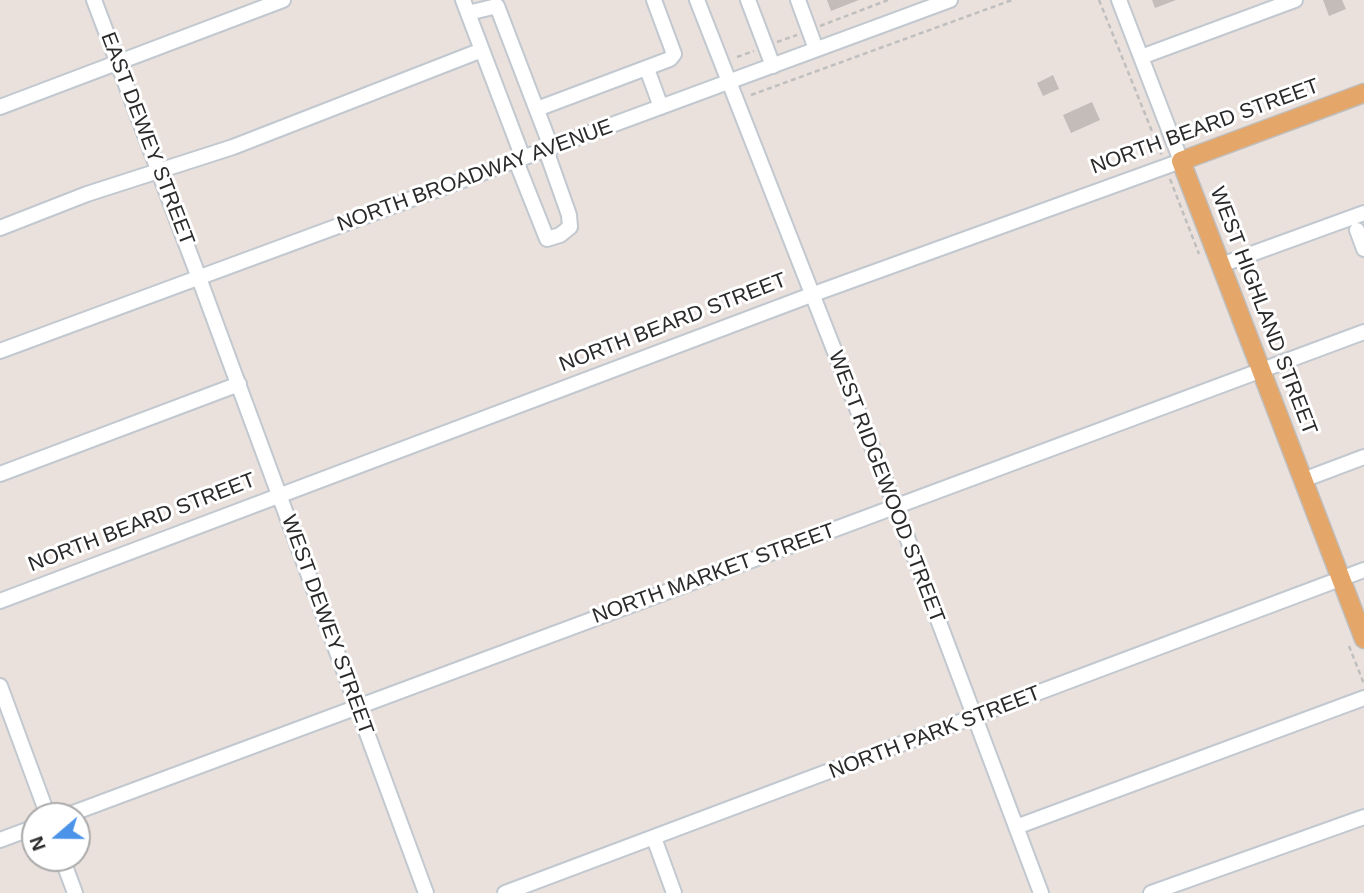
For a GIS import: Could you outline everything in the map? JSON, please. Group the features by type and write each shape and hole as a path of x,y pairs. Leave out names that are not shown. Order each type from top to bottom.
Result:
{"main road":[{"name":"NORTH BEARD STREET","path":"1181,160 1364,93"},
{"name":"WEST HIGHLAND STREET","path":"1181,160 1364,639"}],"street":[{"name":"EAST DEWEY STREET","path":"94,0 199,278"},
{"path":"0,107 283,0"},
{"path":"537,109 670,59 674,54 654,0"},
{"name":"WEST RIDGEWOOD STREET","path":"697,0 896,508 1041,893"},
{"path":"748,0 773,66"},
{"path":"798,0 816,49"},
{"name":"NORTH BROADWAY AVENUE","path":"0,351 950,0"},
{"name":"WEST HIGHLAND STREET","path":"1119,0 1181,160"},
{"path":"1141,57 1295,0"},
{"path":"465,6 497,6 537,109 569,215 570,227 560,235 547,239 482,50 465,6"},
{"path":"0,228 87,194 233,147 482,50"},
{"path":"647,69 661,107"},
{"name":"NORTH BEARD STREET","path":"0,601 811,295 1181,160"},
{"path":"1221,264 1364,213"},
{"path":"1357,230 1364,249"},
{"name":"WEST DEWEY STREET","path":"199,278 426,893"},
{"name":"NORTH MARKET STREET","path":"91,806 1364,332"},
{"path":"0,474 239,384"},
{"path":"1303,480 1364,457"},
{"name":"NORTH PARK STREET","path":"505,893 1364,570"},
{"path":"0,686 43,802"},
{"path":"1016,827 1364,698"},
{"path":"1151,893 1364,817"},
{"path":"0,840 21,832"},
{"path":"654,838 674,893"},
{"path":"67,872 75,893"}],"path":[{"path":"751,95 1013,0"}],"building":[{"path":"827,0 859,0 831,11"},
{"path":"1152,0 1176,0 1155,8"},
{"path":"1323,0 1342,0 1346,9 1329,16"},
{"path":"1053,75 1059,89 1043,96 1037,83"},
{"path":"1092,102 1100,120 1071,133 1063,115"}]}
